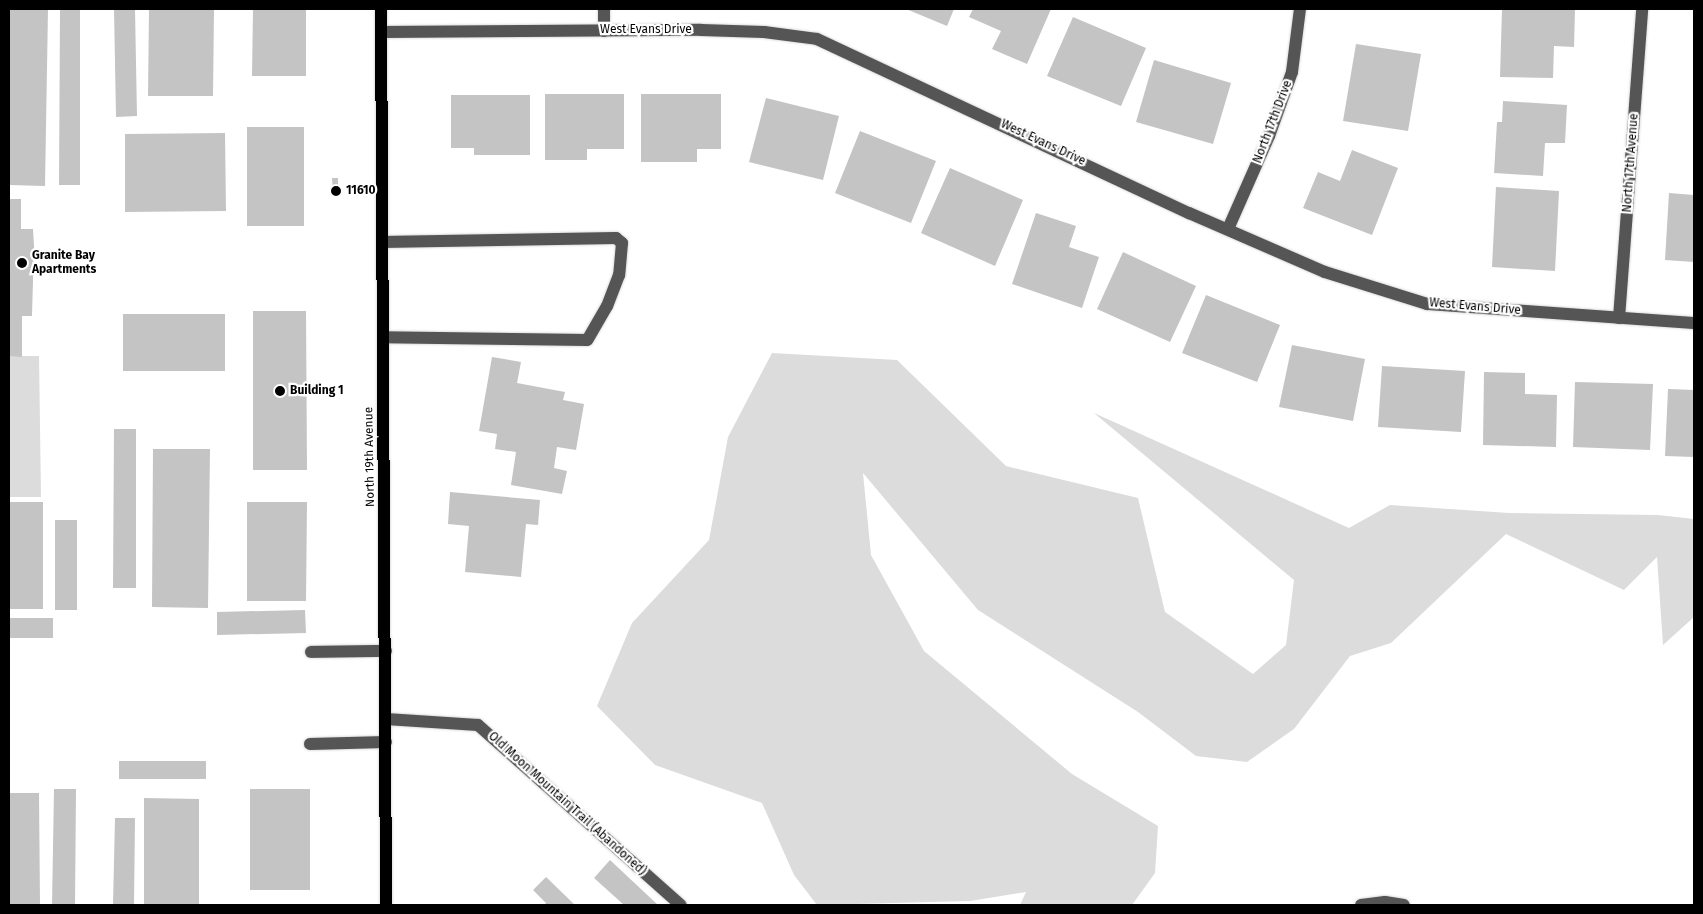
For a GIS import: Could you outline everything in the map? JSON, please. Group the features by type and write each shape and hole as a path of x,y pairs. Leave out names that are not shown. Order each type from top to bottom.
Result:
{"main road":[{"name":"North 19th Avenue","path":"381,9 386,905"}],"street":[{"path":"604,9 604,31"},
{"name":"North 17th Drive","path":"1228,230 1269,136 1292,72 1300,9"},
{"name":"North 17th Avenue","path":"1619,318 1642,9"},
{"name":"West Evans Drive","path":"381,32 764,32 817,39 1228,230 1326,272 1427,304 1694,323"},
{"path":"382,242 616,238 622,243 619,275 607,306 587,340 382,337"},
{"path":"311,652 386,651"},
{"name":"Old Moon Mountain Trail (Abandoned)","path":"386,720 478,724 681,905"},
{"path":"310,744 386,742"},
{"path":"1361,905 1385,902 1404,905"}],"shaded area":[{"path":"772,353 897,360 1006,466 1138,498 1165,612 1253,674 1286,645 1294,580 1094,413 1349,528 1390,505 1509,513 1658,515 1694,519 1694,617 1663,645 1657,557 1624,590 1506,534 1391,643 1350,656 1294,729 1247,762 1196,756 1138,712 978,610 863,473 871,555 924,651 1072,774 1158,826 1155,873 1132,905 1020,905 1026,892 970,901 817,905 794,875 762,803 655,765 597,706 632,623 709,540 728,437"},
{"path":"9,356 39,356 41,497 9,497"}],"building":[{"path":"9,9 48,9 45,186 9,185"},
{"path":"60,9 80,9 80,185 59,185"},
{"path":"114,9 135,9 137,116 116,117"},
{"path":"149,9 214,9 213,96 148,96"},
{"path":"253,9 306,9 306,76 252,76"},
{"path":"906,9 954,9 947,26"},
{"path":"973,9 1051,9 1027,64 992,49 1001,31 969,17"},
{"path":"1502,9 1575,9 1574,47 1554,46 1553,78 1500,77"},
{"path":"1073,17 1146,48 1121,106 1047,76"},
{"path":"1356,44 1421,54 1408,131 1343,121"},
{"path":"1154,60 1231,83 1213,144 1136,122"},
{"path":"545,94 624,94 624,149 587,149 587,160 545,160"},
{"path":"641,94 721,94 721,149 697,149 697,162 641,162"},
{"path":"451,95 530,95 530,155 474,155 474,148 451,148"},
{"path":"766,98 839,116 823,180 749,162"},
{"path":"1503,101 1567,105 1565,143 1545,143 1543,176 1494,173 1497,122 1502,122"},
{"path":"247,127 304,127 304,226 247,226"},
{"path":"860,131 936,161 911,223 835,193"},
{"path":"225,133 226,211 125,212 125,134"},
{"path":"1352,150 1398,168 1372,235 1303,208 1318,172 1340,181"},
{"path":"950,168 1023,200 995,266 921,233"},
{"path":"332,178 338,178 338,195 333,195"},
{"path":"1496,187 1559,191 1555,271 1492,267"},
{"path":"1669,193 1694,195 1694,262 1665,260"},
{"name":"Granite Bay Apartments","path":"9,199 21,199 21,229 33,229 32,316 22,316 22,357 9,356"},
{"path":"1036,213 1076,226 1069,247 1099,257 1082,308 1012,284"},
{"path":"1123,252 1196,286 1170,342 1097,309"},
{"path":"1206,295 1280,325 1257,382 1182,353"},
{"name":"Building 1","path":"253,311 306,311 307,470 253,470"},
{"path":"123,314 225,314 225,371 123,371"},
{"path":"1292,345 1365,359 1353,421 1279,407"},
{"path":"492,357 521,362 517,383 565,392 563,400 584,404 576,450 557,447 554,468 567,471 562,494 511,485 516,452 495,449 497,434 479,431"},
{"path":"1382,366 1465,371 1461,432 1378,427"},
{"path":"1484,372 1525,373 1525,394 1557,395 1556,447 1483,445"},
{"path":"1575,382 1653,384 1650,450 1573,447"},
{"path":"1668,389 1694,390 1694,457 1665,456"},
{"path":"114,429 136,429 136,588 113,588"},
{"path":"153,449 210,449 208,608 152,607"},
{"path":"450,492 540,500 538,525 526,524 521,577 465,572 469,526 448,524"},
{"path":"9,502 43,502 43,609 9,609"},
{"path":"247,502 307,502 306,601 247,601"},
{"path":"55,520 77,520 77,610 55,610"},
{"path":"305,610 306,633 217,635 217,612"},
{"path":"9,618 53,618 53,638 9,638"},
{"path":"119,761 206,761 206,779 119,779"},
{"path":"54,789 76,789 75,905 52,905"},
{"path":"250,789 310,789 310,890 250,890"},
{"path":"9,793 39,793 40,905 9,905"},
{"path":"144,798 199,799 199,905 144,905"},
{"path":"115,818 135,818 134,905 113,905"},
{"path":"610,860 658,905 624,905 594,878"},
{"path":"546,877 575,905 544,905 546,903 533,890"}],"place":[{"name":"11610","path":"336,191"},
{"name":"Granite Bay Apartments","path":"22,263"},
{"name":"Building 1","path":"280,391"}]}
